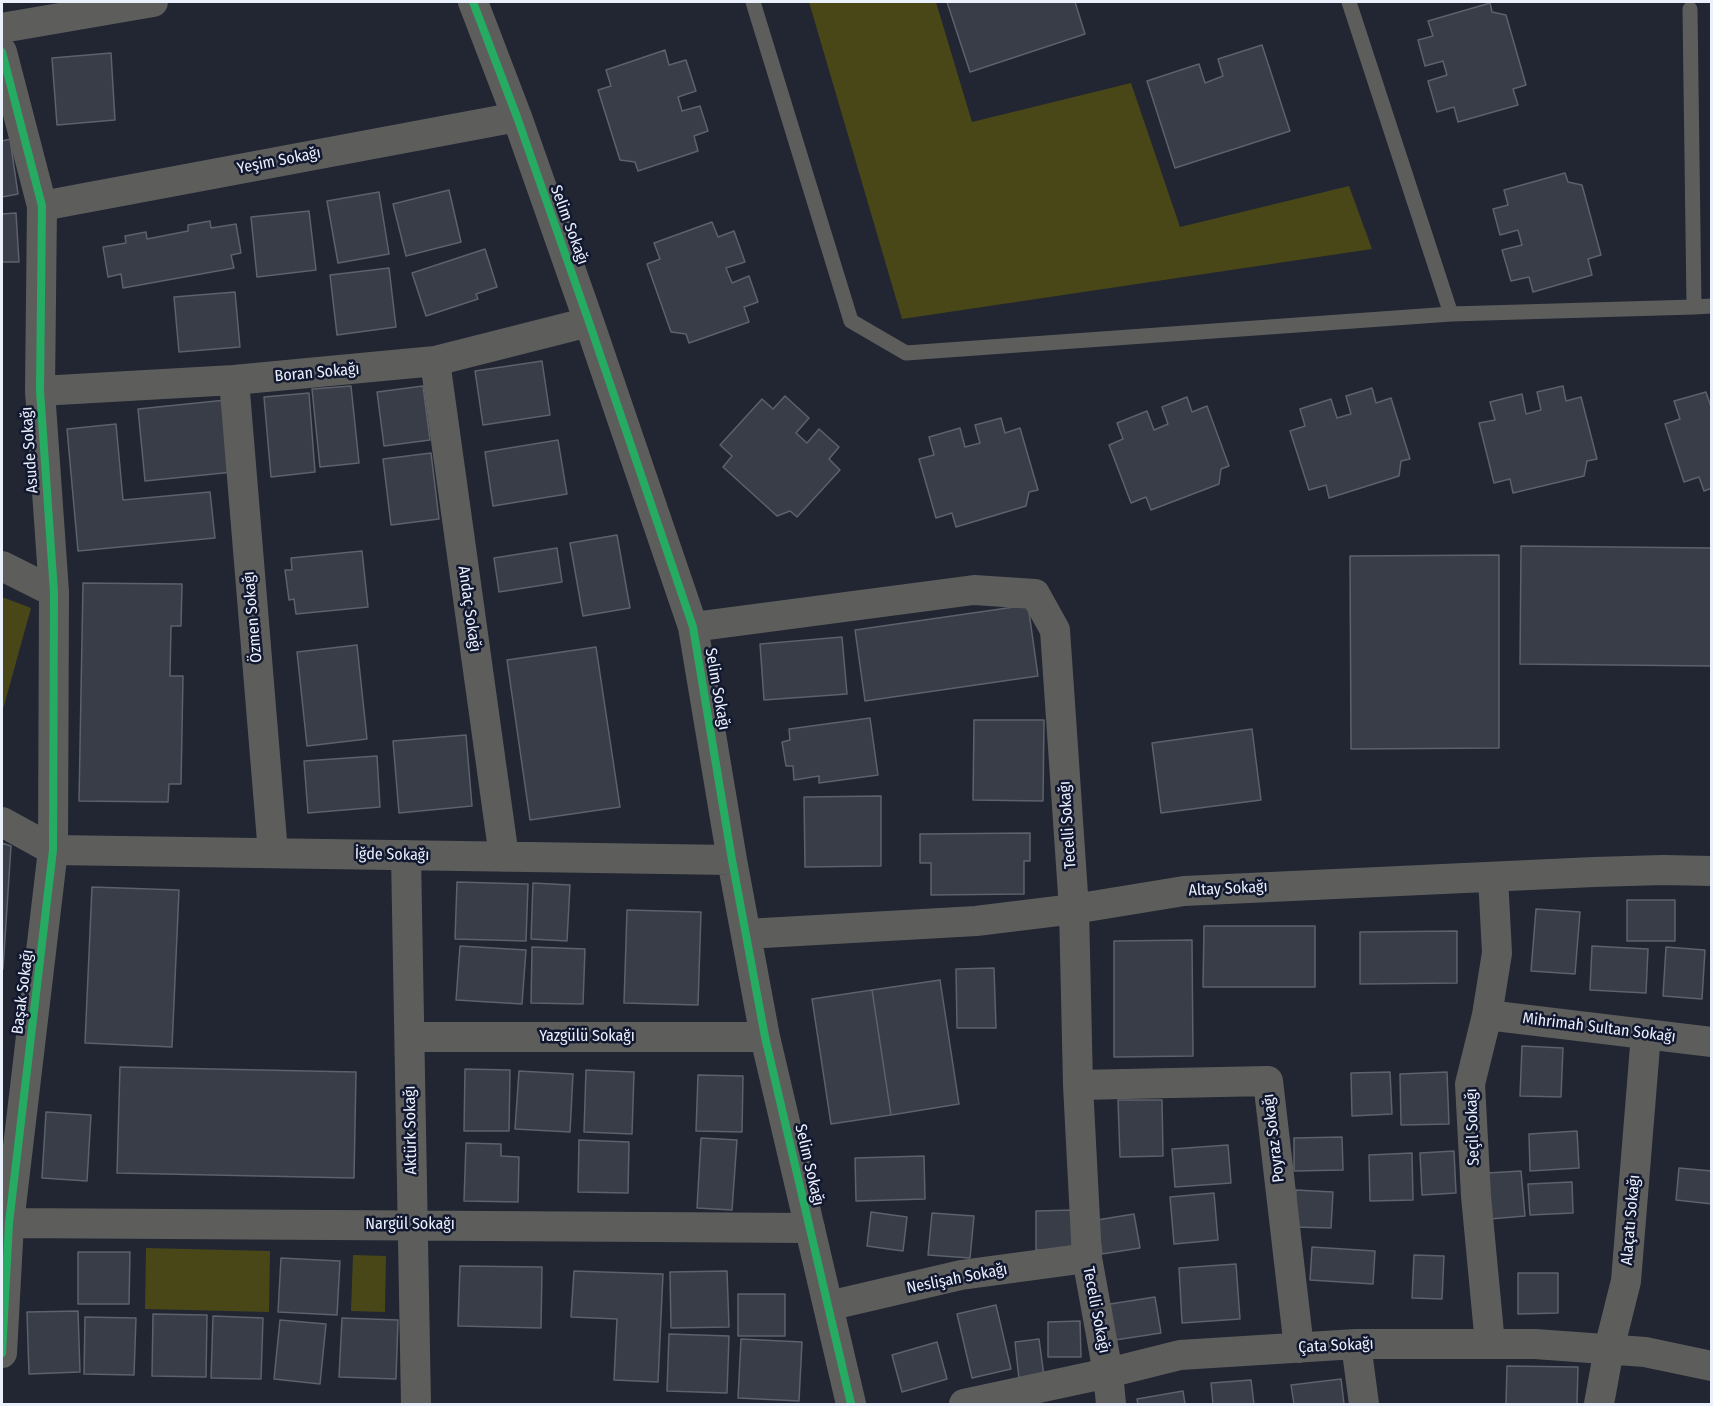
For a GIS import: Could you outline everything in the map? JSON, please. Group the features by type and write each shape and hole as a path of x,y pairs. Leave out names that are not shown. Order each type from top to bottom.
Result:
{"street":[{"path":"2,28 153,2"},
{"name":"Selim Sokağı","path":"473,2 517,117 693,627 732,860 765,1036 851,1404"},
{"name":"Asude Sokağı","path":"2,52 42,206 40,391 54,592 53,850"},
{"name":"Yeşim Sokağı","path":"42,206 517,117"},
{"name":"Boran Sokağı","path":"40,391 234,380 435,362 589,322"},
{"name":"Andaç Sokağı","path":"435,362 504,856"},
{"name":"Özmen Sokağı","path":"234,380 273,853"},
{"path":"2,566 54,592"},
{"name":"Tecelli Sokağı","path":"693,627 974,590 1035,594 1054,630 1074,909 1078,1085 1087,1258 1108,1373 1111,1404"},
{"path":"2,822 53,850"},
{"name":"İğde Sokağı","path":"53,850 732,860"},
{"name":"Başak Sokağı","path":"2,1353 9,1223 53,850"},
{"name":"Aktürk Sokağı","path":"406,855 416,1404"},
{"name":"Altay Sokağı","path":"746,934 976,921 1074,909 1185,891 1663,870 1712,871"},
{"name":"Seçil Sokağı","path":"1490,1344 1476,1196 1470,1084 1487,1015 1497,953 1493,877"},
{"name":"Mihrimah Sultan Sokağı","path":"1487,1015 1712,1042"},
{"name":"Alaçatı Sokağı","path":"1599,1404 1609,1349 1626,1281 1646,1034"},
{"name":"Yazgülü Sokağı","path":"410,1037 765,1036"},
{"name":"Poyraz Sokağı","path":"1078,1085 1268,1081 1299,1348"},
{"name":"Nargül Sokağı","path":"9,1223 810,1228"},
{"name":"Neslişah Sokağı","path":"828,1306 961,1275 1087,1258"},
{"path":"1356,1344 1364,1404"},
{"name":"Çata Sokağı","path":"964,1404 1180,1355 1356,1344 1535,1344 1645,1352 1712,1366"}],"lane":[{"path":"753,2 851,321 906,353 1451,314 1712,306"},
{"path":"1348,2 1451,314"},
{"path":"1690,9 1694,307"}],"shaded area":[{"path":"809,2 936,2 972,122 1131,83 1180,227 1349,186 1372,249 902,319"},
{"path":"2,597 31,608 2,713"},
{"path":"146,1248 270,1251 269,1312 145,1309"},
{"path":"353,1255 386,1256 385,1312 351,1311"}],"building":[{"path":"947,2 1075,2 1085,34 970,72"},
{"path":"1490,3 1492,12 1506,15 1526,85 1513,89 1518,105 1458,122 1454,107 1437,112 1428,81 1447,75 1443,61 1425,66 1418,40 1433,36 1428,21"},
{"path":"1262,45 1290,131 1175,168 1147,81 1199,64 1205,83 1223,76 1218,59"},
{"path":"665,50 669,65 686,60 696,91 678,97 682,111 700,106 708,131 694,136 698,151 638,171 635,162 620,160 598,90 611,86 606,70"},
{"path":"111,53 115,120 57,125 52,58"},
{"path":"10,139 18,194 2,197 2,141"},
{"path":"1565,173 1568,182 1582,185 1601,255 1588,259 1592,275 1533,292 1529,277 1511,281 1502,250 1522,245 1518,230 1500,235 1493,209 1508,205 1504,190"},
{"path":"449,190 461,242 406,256 393,204"},
{"path":"379,192 389,254 338,263 327,201"},
{"path":"309,211 316,270 257,277 251,217"},
{"path":"16,213 19,262 2,262 2,214"},
{"path":"210,221 211,228 236,224 241,253 231,255 234,268 123,288 121,274 108,277 103,247 126,243 125,236 146,232 147,239 188,231 188,225"},
{"path":"712,222 718,237 734,231 745,262 726,268 732,283 749,276 758,302 744,307 749,322 689,343 686,334 671,332 647,264 660,259 654,243"},
{"path":"485,249 497,287 476,294 478,299 426,316 412,273"},
{"path":"389,268 396,327 337,335 330,275"},
{"path":"235,292 240,347 179,352 174,297"},
{"path":"542,361 550,415 483,425 475,371"},
{"path":"351,386 359,463 320,467 312,389"},
{"path":"423,386 430,440 384,446 377,392"},
{"path":"1563,386 1566,401 1581,397 1597,459 1587,461 1584,476 1513,493 1510,479 1494,483 1479,423 1495,420 1490,402 1522,394 1526,414 1541,410 1537,392"},
{"path":"1372,388 1376,403 1391,398 1410,459 1401,461 1399,476 1329,498 1326,485 1309,490 1290,431 1305,426 1300,409 1331,399 1337,418 1351,414 1346,396"},
{"path":"1706,392 1712,410 1712,488 1704,491 1699,477 1684,482 1665,424 1680,419 1674,401"},
{"path":"309,393 315,472 271,477 264,397"},
{"path":"785,396 809,418 796,433 807,443 819,429 839,447 829,459 840,470 797,517 790,511 777,516 723,467 732,456 720,445 762,399 773,409"},
{"path":"1187,397 1192,412 1207,406 1229,466 1221,469 1219,484 1151,510 1146,497 1131,503 1109,445 1123,439 1117,423 1147,411 1154,430 1168,424 1162,407"},
{"path":"226,400 233,472 145,481 138,409"},
{"path":"1001,418 1005,433 1020,428 1038,490 1029,492 1026,506 956,527 952,513 936,518 919,459 934,455 929,437 960,428 965,447 980,443 975,425"},
{"path":"116,424 123,500 210,492 215,538 78,551 67,429"},
{"path":"558,440 567,494 493,506 485,452"},
{"path":"431,453 439,519 391,525 383,459"},
{"path":"617,535 630,608 583,616 570,543"},
{"path":"1521,546 1712,548 1712,666 1520,664"},
{"path":"557,548 562,582 499,592 494,558"},
{"path":"362,551 368,607 296,614 294,599 289,600 285,570 292,570 291,558"},
{"path":"1499,555 1499,748 1351,749 1350,556"},
{"path":"83,583 182,584 181,626 171,626 170,676 183,676 181,784 169,784 168,802 79,801"},
{"path":"1028,605 1038,676 865,701 855,630"},
{"path":"842,637 847,694 764,700 760,644"},
{"path":"357,645 367,739 307,746 297,652"},
{"path":"596,647 620,807 530,820 507,660"},
{"path":"870,718 878,775 819,783 819,776 794,780 793,766 786,766 782,742 790,740 789,729"},
{"path":"974,720 1044,720 1043,801 973,800"},
{"path":"1252,729 1261,800 1161,813 1152,743"},
{"path":"466,735 472,806 399,813 393,741"},
{"path":"377,756 380,807 308,813 304,761"},
{"path":"881,796 881,866 805,867 804,797"},
{"path":"1030,833 1030,861 1024,861 1024,894 931,895 931,863 920,863 920,834"},
{"path":"2,843 11,846 3,969 2,969"},
{"path":"457,882 528,884 526,941 455,939"},
{"path":"533,883 570,885 567,941 531,939"},
{"path":"92,887 179,890 172,1047 85,1043"},
{"path":"1627,900 1675,900 1675,941 1627,941"},
{"path":"1536,909 1580,912 1575,974 1531,971"},
{"path":"627,910 701,912 698,1005 624,1003"},
{"path":"1204,926 1315,926 1315,987 1203,987"},
{"path":"1457,931 1457,983 1360,984 1360,932"},
{"path":"1192,940 1193,1056 1114,1057 1114,941"},
{"path":"460,946 526,950 522,1004 456,1000"},
{"path":"1592,946 1648,949 1646,993 1590,990"},
{"path":"532,947 585,949 583,1004 531,1003"},
{"path":"1666,947 1705,950 1702,999 1663,996"},
{"path":"994,968 996,1028 957,1028 956,969"},
{"path":"940,980 959,1104 891,1115 872,990"},
{"path":"872,990 891,1115 831,1124 812,999"},
{"path":"1522,1046 1563,1048 1561,1097 1520,1096"},
{"path":"120,1067 356,1072 354,1178 117,1173"},
{"path":"465,1069 510,1070 509,1131 464,1131"},
{"path":"586,1070 634,1072 632,1134 584,1132"},
{"path":"519,1071 573,1074 570,1132 515,1129"},
{"path":"1390,1072 1392,1114 1352,1116 1351,1073"},
{"path":"1447,1072 1449,1124 1401,1125 1400,1074"},
{"path":"698,1075 743,1076 742,1132 696,1131"},
{"path":"1118,1100 1162,1100 1163,1156 1120,1157"},
{"path":"46,1112 91,1115 87,1181 42,1178"},
{"path":"1577,1131 1579,1168 1530,1171 1529,1134"},
{"path":"1342,1137 1343,1170 1294,1171 1294,1138"},
{"path":"701,1138 737,1140 732,1210 697,1208"},
{"path":"579,1140 629,1142 628,1193 578,1192"},
{"path":"466,1143 501,1144 501,1156 519,1157 518,1202 464,1201"},
{"path":"1228,1145 1231,1183 1175,1187 1172,1149"},
{"path":"1454,1151 1456,1193 1422,1195 1420,1153"},
{"path":"1412,1153 1413,1200 1370,1201 1369,1155"},
{"path":"924,1156 925,1199 856,1201 855,1158"},
{"path":"1679,1168 1712,1171 1712,1204 1676,1200"},
{"path":"1521,1171 1525,1216 1490,1219 1487,1173"},
{"path":"1572,1182 1573,1213 1530,1215 1528,1184"},
{"path":"1296,1190 1333,1192 1331,1228 1294,1227"},
{"path":"1214,1193 1218,1240 1174,1244 1170,1197"},
{"path":"1075,1210 1075,1250 1036,1250 1036,1211"},
{"path":"871,1212 907,1217 903,1251 867,1246"},
{"path":"932,1213 974,1216 970,1258 928,1255"},
{"path":"1134,1214 1140,1248 1102,1254 1097,1220"},
{"path":"1312,1247 1375,1251 1373,1284 1310,1280"},
{"path":"78,1252 130,1252 129,1304 78,1304"},
{"path":"1414,1255 1444,1256 1442,1299 1412,1298"},
{"path":"281,1258 340,1261 337,1315 278,1312"},
{"path":"1236,1264 1240,1319 1182,1323 1179,1268"},
{"path":"460,1266 542,1267 541,1328 458,1326"},
{"path":"574,1271 663,1274 658,1382 614,1380 617,1319 571,1317"},
{"path":"727,1271 729,1327 671,1328 670,1272"},
{"path":"1518,1273 1558,1273 1558,1313 1518,1314"},
{"path":"738,1294 785,1294 785,1336 738,1336"},
{"path":"1155,1297 1161,1333 1115,1340 1110,1304"},
{"path":"996,1305 1011,1369 972,1378 957,1314"},
{"path":"78,1311 80,1372 29,1374 27,1312"},
{"path":"153,1314 207,1315 206,1377 152,1376"},
{"path":"213,1316 263,1318 261,1379 211,1378"},
{"path":"85,1317 136,1318 134,1375 84,1374"},
{"path":"342,1318 398,1320 396,1379 339,1377"},
{"path":"280,1320 326,1324 320,1384 274,1379"},
{"path":"1080,1321 1081,1357 1048,1357 1048,1322"},
{"path":"669,1334 729,1336 727,1393 667,1391"},
{"path":"741,1339 802,1342 799,1401 738,1398"},
{"path":"1039,1339 1044,1376 1019,1379 1015,1342"},
{"path":"937,1342 947,1379 902,1392 892,1355"},
{"path":"1507,1366 1578,1367 1577,1404 1506,1404"},
{"path":"1341,1379 1344,1404 1294,1404 1291,1385"},
{"path":"1251,1380 1254,1404 1213,1404 1211,1383"},
{"path":"1183,1391 1185,1404 1138,1404 1137,1399"}],"cycle path":[{"path":"473,2 517,117 693,627 732,860 765,1037 851,1404"},
{"path":"2,52 42,206 40,391 54,592 53,850 9,1223 2,1353"}]}
